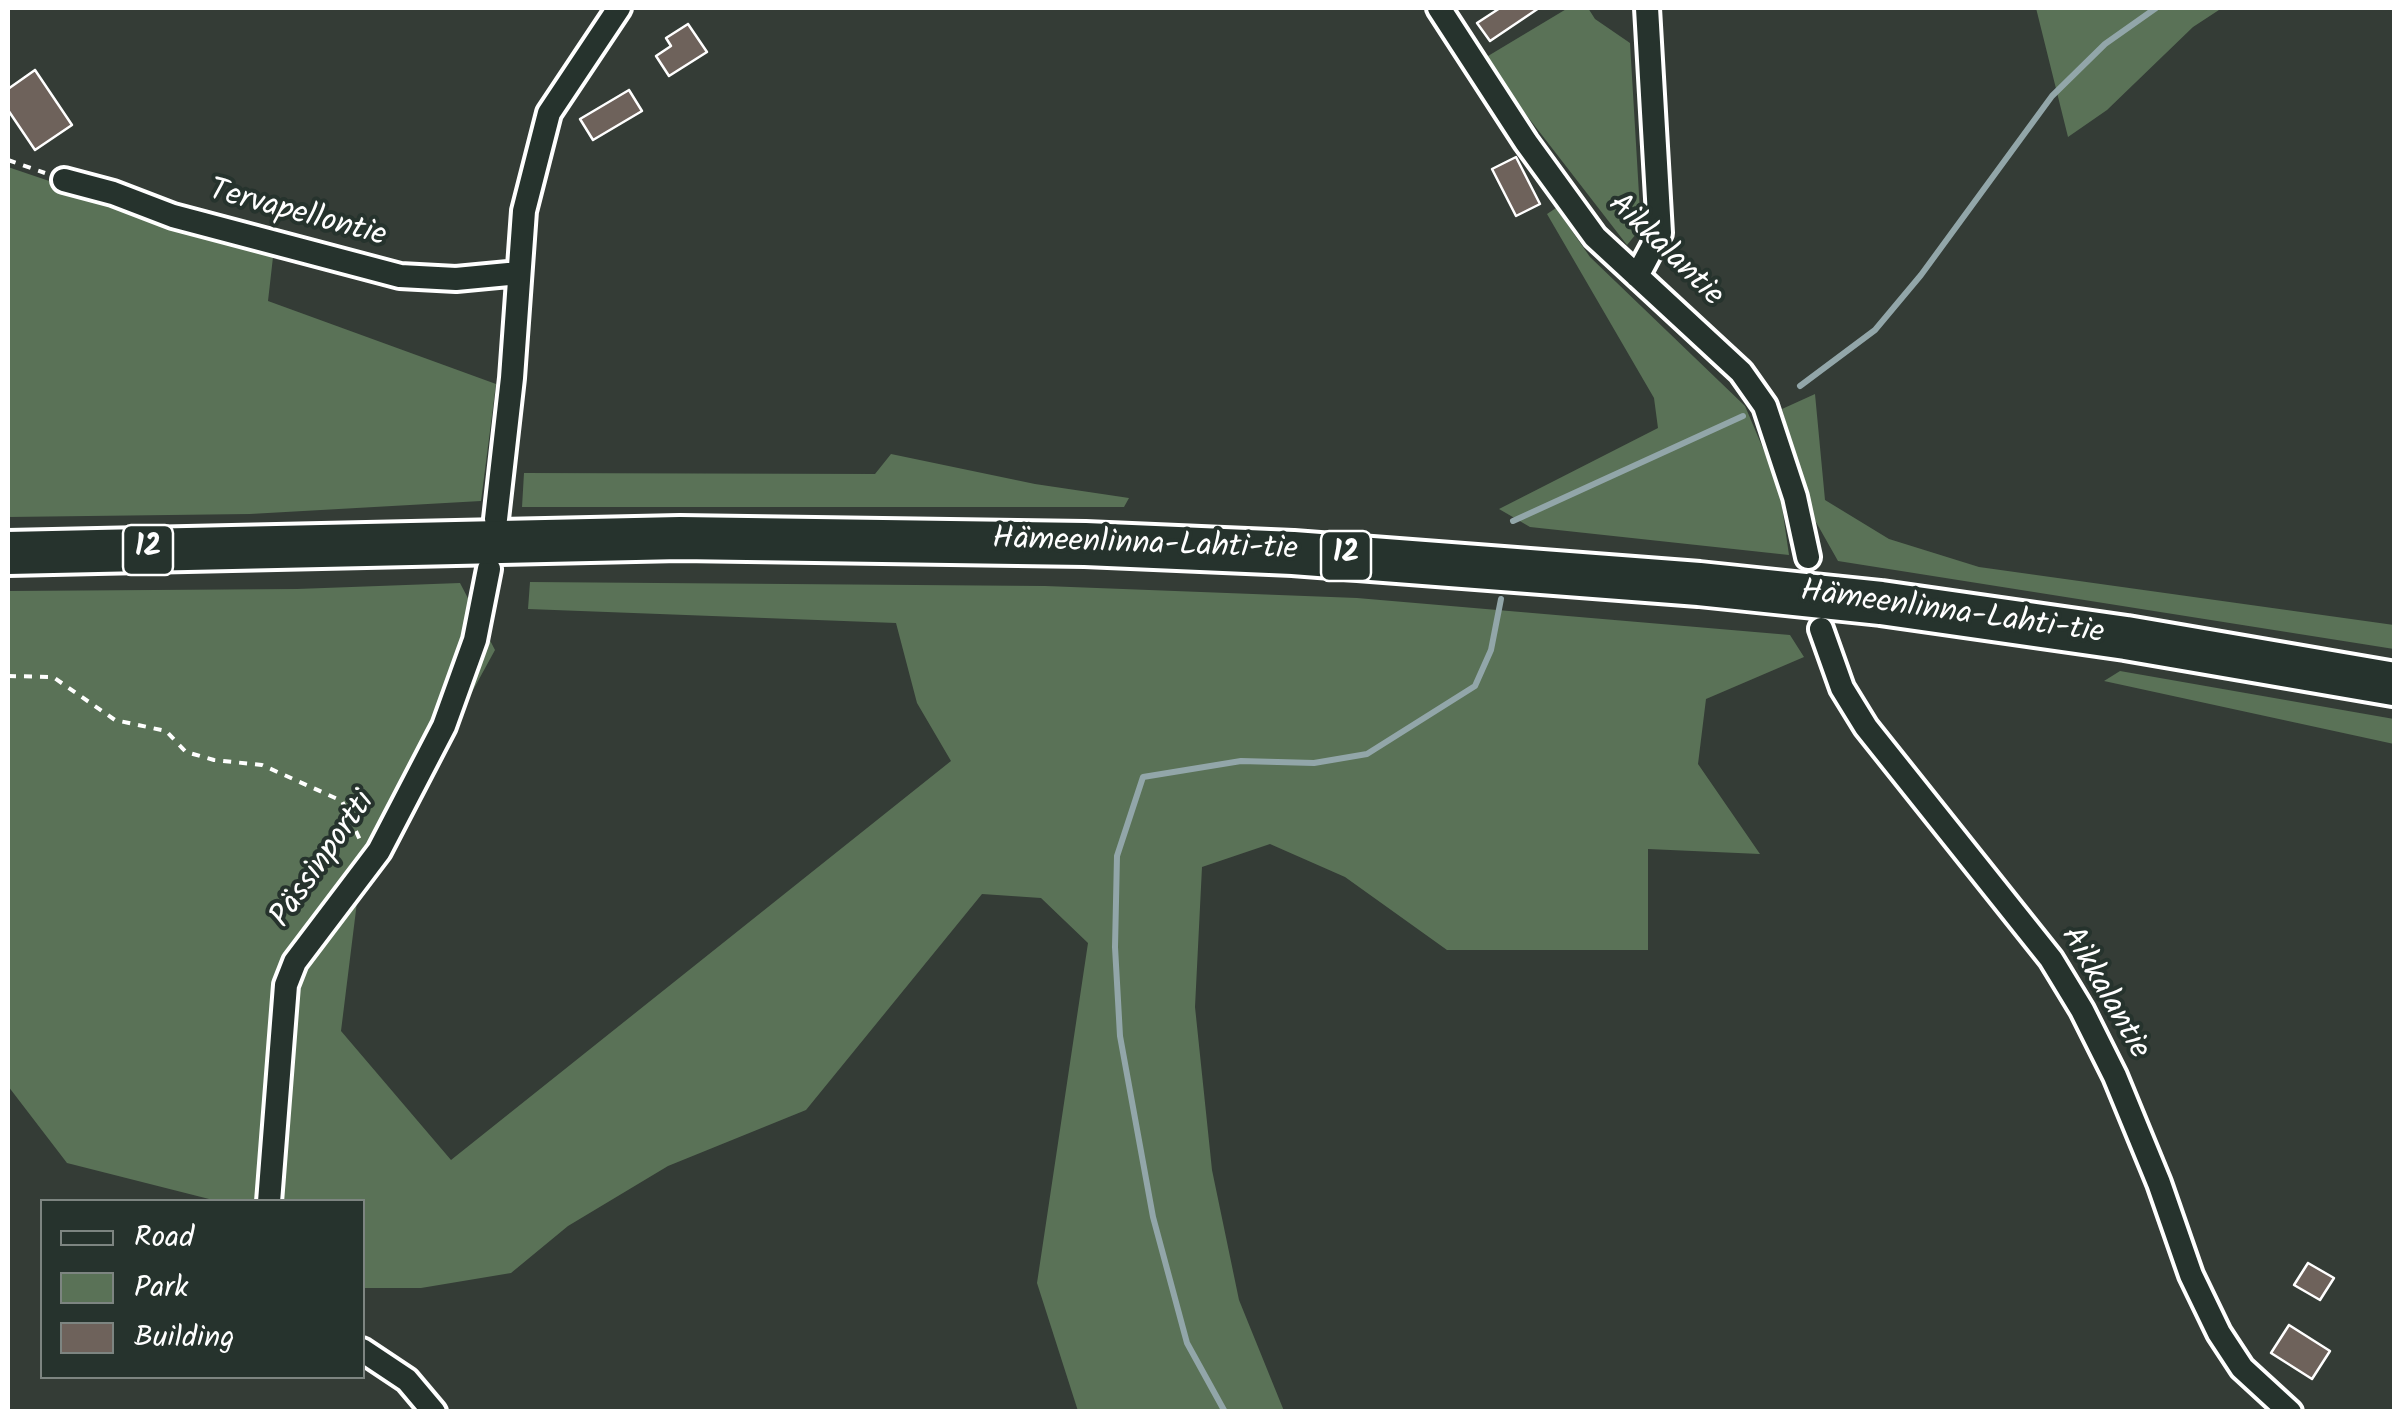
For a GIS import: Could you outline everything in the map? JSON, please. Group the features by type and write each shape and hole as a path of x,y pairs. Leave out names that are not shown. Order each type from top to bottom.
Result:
{"highway":[{"name":"Hämeenlinna-Lahti-tie","path":"8,553 680,538 1085,544 1293,552 1699,584 1881,603 2126,638 2394,684"}],"street":[{"path":"496,519 512,378 524,210 550,113 619,8"},
{"name":"Aikkalantie","path":"1439,8 1526,142 1595,237 1740,372 1764,406 1795,497 1808,557"},
{"path":"1637,276 1660,233 1647,8"},
{"name":"Tervapellontie","path":"64,180 113,193 173,216 400,276 456,279 518,273"},
{"name":"Pässinportti","path":"270,1199 274,1101 286,985 295,962 371,862 444,726 475,640 489,570"},
{"name":"Aikkalantie","path":"1821,629 1842,688 1866,727 2050,959 2082,1010 2115,1076 2159,1182 2191,1275 2219,1333 2242,1368 2290,1412"},
{"path":"365,1352 406,1380 434,1412"}],"path":[{"path":"8,160 64,180"},
{"path":"8,676 53,677 115,720 166,731 186,752 214,760 262,765 342,800 371,862"}],"green space":[{"path":"1568,8 1588,8 1595,19 1630,43 1641,228 1627,245 1483,59"},
{"path":"2036,8 2222,8 2193,27 2107,110 2068,137"},
{"path":"8,167 273,257 268,301 496,384 481,501 250,514 8,517"},
{"path":"1556,208 1590,257 1745,406 1779,486 1789,555 1530,527 1499,509 1658,428 1654,398 1547,214"},
{"path":"1815,394 1825,500 1889,539 1979,567 2394,625 2394,649 1838,561 1812,515 1782,409"},
{"path":"891,454 1035,484 1129,498 1124,507 522,507 524,473 875,474"},
{"path":"530,582 1045,586 1357,598 1790,635 1804,657 1706,699 1698,764 1760,854 1648,849 1648,950 1447,950 1345,877 1270,844 1202,867 1195,1007 1212,1170 1239,1300 1284,1411 1078,1411 1037,1283 1088,943 1041,898 982,894 806,1110 668,1166 568,1226 511,1273 421,1288 365,1288 365,1199 209,1199 67,1163 8,1086 8,591 297,589 460,583 495,650 357,902 341,1031 451,1160 951,761 917,703 896,623 528,609"},
{"path":"2120,671 2394,719 2394,744 2104,681"}],"building":[{"path":"1500,8 1539,8 1490,41 1477,23"},
{"path":"688,24 707,52 669,76 656,56 671,46 666,38"},
{"path":"35,70 72,125 35,150 8,110 8,89"},
{"path":"629,90 642,111 593,140 580,119"},
{"path":"1516,157 1540,204 1516,216 1492,169"},
{"path":"2308,1263 2334,1278 2320,1300 2294,1285"},
{"path":"2289,1325 2330,1351 2312,1379 2271,1353"}],"waterway":[{"path":"1800,386 1875,330 1921,275 2052,96 2105,44 2156,8"},
{"path":"1513,521 1743,416"},
{"path":"1225,1412 1187,1343 1153,1217 1120,1036 1115,947 1117,856 1143,777 1241,761 1314,763 1367,754 1475,686 1491,650 1501,599"}]}
